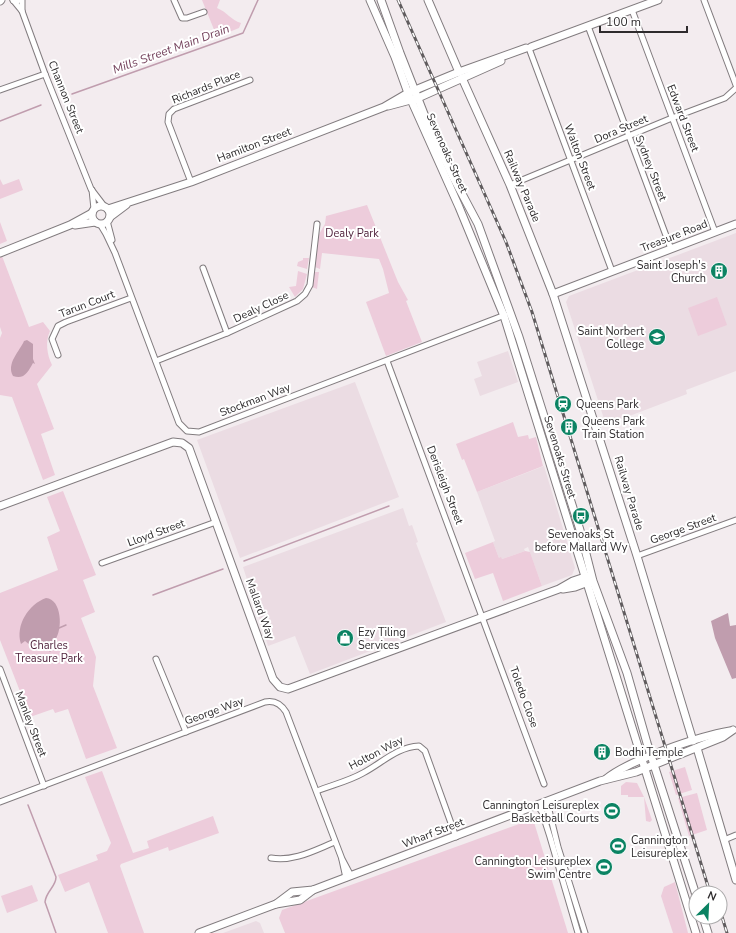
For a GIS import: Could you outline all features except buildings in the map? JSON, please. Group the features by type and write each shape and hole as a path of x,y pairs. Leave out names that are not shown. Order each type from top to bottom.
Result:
{"main road":[{"name":"Sevenoaks Street","path":"370,0 413,96 475,217 507,315"},
{"name":"Sevenoaks Street","path":"381,0 413,96 526,357 580,530 589,579 644,769 696,933"},
{"name":"Railway Parade","path":"428,0 510,185 553,294 637,556 693,741"},
{"name":"Hamilton Street","path":"93,211 98,206 106,207 132,201 191,182 413,96 461,75 658,0"},
{"name":"Hamilton Street","path":"97,222 108,219 132,201"},
{"path":"106,207 108,219"},
{"path":"0,253 70,225 93,211 97,222 70,225"},
{"name":"Treasure Road","path":"553,294 736,224"},
{"name":"Mallard Way","path":"0,506 173,442 182,443 189,448 273,679 277,685 283,689 297,687 559,589 575,587 589,579"},
{"name":"Sevenoaks Street","path":"589,579 622,659 693,885"},
{"name":"Wharf Street","path":"199,933 276,904 292,892 313,890 349,877 541,805 606,779 615,772 652,756 693,741 734,729"},
{"name":"Wharf Street","path":"606,779 618,778 644,769 723,738 734,729"},
{"path":"697,748 736,880"}],"street":[{"name":"Channon Street","path":"13,0 22,11 45,74 91,189 93,211"},
{"name":"Channon Street","path":"22,0 22,11"},
{"path":"174,0 182,18 188,18 204,12"},
{"path":"704,0 736,86"},
{"name":"Edward Street","path":"632,10 715,232"},
{"name":"Sydney Street","path":"588,26 671,249"},
{"name":"Walton Street","path":"528,49 612,271"},
{"path":"0,90 45,74"},
{"name":"Richards Place","path":"191,182 168,122 169,114 174,109 250,80"},
{"name":"Dora Street","path":"510,185 672,118 725,98 736,86"},
{"name":"Channon Street","path":"91,189 106,207"},
{"name":"Stockman Way","path":"108,219 115,253 131,298 179,423 187,431 199,432 507,315"},
{"name":"Stockman Way","path":"97,222 115,253"},
{"name":"Dealy Close","path":"156,361 227,333 298,301 305,294 310,285 318,224"},
{"path":"203,268 227,333"},
{"name":"Tarun Court","path":"58,355 52,339 58,326 131,298"},
{"name":"Derisleigh Street","path":"387,361 483,617"},
{"name":"George Street","path":"637,556 736,520"},
{"name":"Lloyd Street","path":"102,563 216,522"},
{"name":"Toledo Close","path":"483,617 544,784"},
{"path":"156,658 186,732"},
{"name":"Manley Street","path":"0,669 44,786"},
{"name":"George Way","path":"0,802 265,702 273,702 279,704 286,712 349,877"},
{"name":"Holton Way","path":"316,790 362,774 391,755 410,746 419,746 425,751 456,837"},
{"path":"541,805 578,933"},
{"path":"541,805 549,810 558,847 585,933"},
{"path":"724,840 736,836"},
{"path":"271,858 282,860 295,858 335,842"}],"shaded area":[{"name":"Saint Norbert College","path":"736,233 736,371 686,390 687,394 606,425 566,302 569,296"},
{"path":"27,340 33,344 33,359 35,364 33,363 23,376 13,376 11,371 12,362 24,341"},
{"path":"508,351 518,382 480,396 474,379 482,376 477,362"},
{"path":"355,382 399,497 240,558 197,440"},
{"path":"544,466 575,568 572,575 542,586 528,547 524,549 525,551 502,559 499,558 493,542 495,541 477,492"},
{"path":"403,508 409,526 412,525 418,542 416,543 446,622 310,674 295,636 268,646 243,567"},
{"path":"46,598 51,600 58,609 60,623 58,635 51,644 35,649 25,641 21,644 20,630 25,616 34,605"},
{"path":"728,613 730,626 736,625 736,678 732,679 715,638 711,621"},
{"path":"256,921 260,923 264,933 223,933"}],"green space":[{"path":"202,0 220,0 217,8 241,23 239,28 217,37"},
{"path":"0,179 3,185 19,179 23,190 0,199"},
{"name":"Dealy Park","path":"367,205 398,282 408,300 406,301 422,342 386,356 366,302 389,293 379,259 322,253 320,269 315,267 318,236 325,224 326,216"},
{"path":"0,222 7,241 0,244"},
{"path":"2,256 29,327 43,322 50,331 48,335 47,348 52,365 37,384 54,429 41,434 55,475 43,480 12,397 0,395 0,338 2,333 0,327 0,257"},
{"path":"303,258 309,258 307,269 297,266 298,262 303,260"},
{"path":"298,271 307,274 303,289 295,297 289,287 296,286"},
{"path":"314,272 319,272 317,289 312,287"},
{"path":"717,297 727,325 698,336 688,308"},
{"path":"513,422 518,437 528,435 529,439 536,437 543,466 477,492 464,459 462,460 456,444"},
{"name":"Charles Treasure Park","path":"63,491 96,575 83,580 95,612 81,618 96,657 93,686 117,748 86,759 68,709 55,713 53,709 30,717 0,640 0,593 58,570 47,537 60,531 47,497"},
{"path":"493,542 499,558 501,557 502,559 525,551 530,552 542,586 503,601 493,573 475,579 465,553"},
{"path":"685,767 692,790 676,795 669,772"},
{"path":"102,771 133,853 149,848 147,841 213,816 219,833 169,851 168,847 121,864 120,866 144,933 108,933 89,882 65,892 58,875 98,860 96,855 107,851 111,843 85,777"},
{"path":"626,782 637,783 644,797 628,797 628,795 621,795 621,786"},
{"path":"697,793 707,830 689,836 678,798"},
{"path":"644,797 652,820 650,822 646,821"},
{"path":"533,819 568,933 285,933 279,918 282,910"},
{"path":"675,882 688,933 673,933 661,896 664,887"},
{"path":"32,885 38,901 7,913 1,896"}],"waterway":[{"name":"Mills Street Main Drain","path":"72,94 243,33 258,0"},
{"name":"Mills Street Main Drain","path":"0,121 41,105"},
{"path":"244,561 389,506"},
{"path":"153,595 223,569"},
{"path":"59,628 66,625"},
{"path":"48,646 50,651"},
{"path":"28,805 56,877 56,880 47,895 45,902 56,933"}],"railway":[{"path":"398,0 506,242 532,312 708,885"},
{"path":"725,925 727,933"}],"place":[{"name":"Saint Joseph's Church","path":"719,271"},
{"name":"Saint Norbert College","path":"657,337"},
{"name":"Queens Park","path":"563,404"},
{"name":"Queens Park Train Station","path":"569,427"},
{"name":"Sevenoaks St before Mallard Wy","path":"581,516"},
{"name":"Ezy Tiling Services","path":"345,638"},
{"name":"Bodhi Temple","path":"602,752"},
{"name":"Cannington Leisureplex Basketball Courts","path":"612,811"},
{"name":"Cannington Leisureplex","path":"618,846"},
{"name":"Cannington Leisureplex Swim Centre","path":"604,867"}]}
